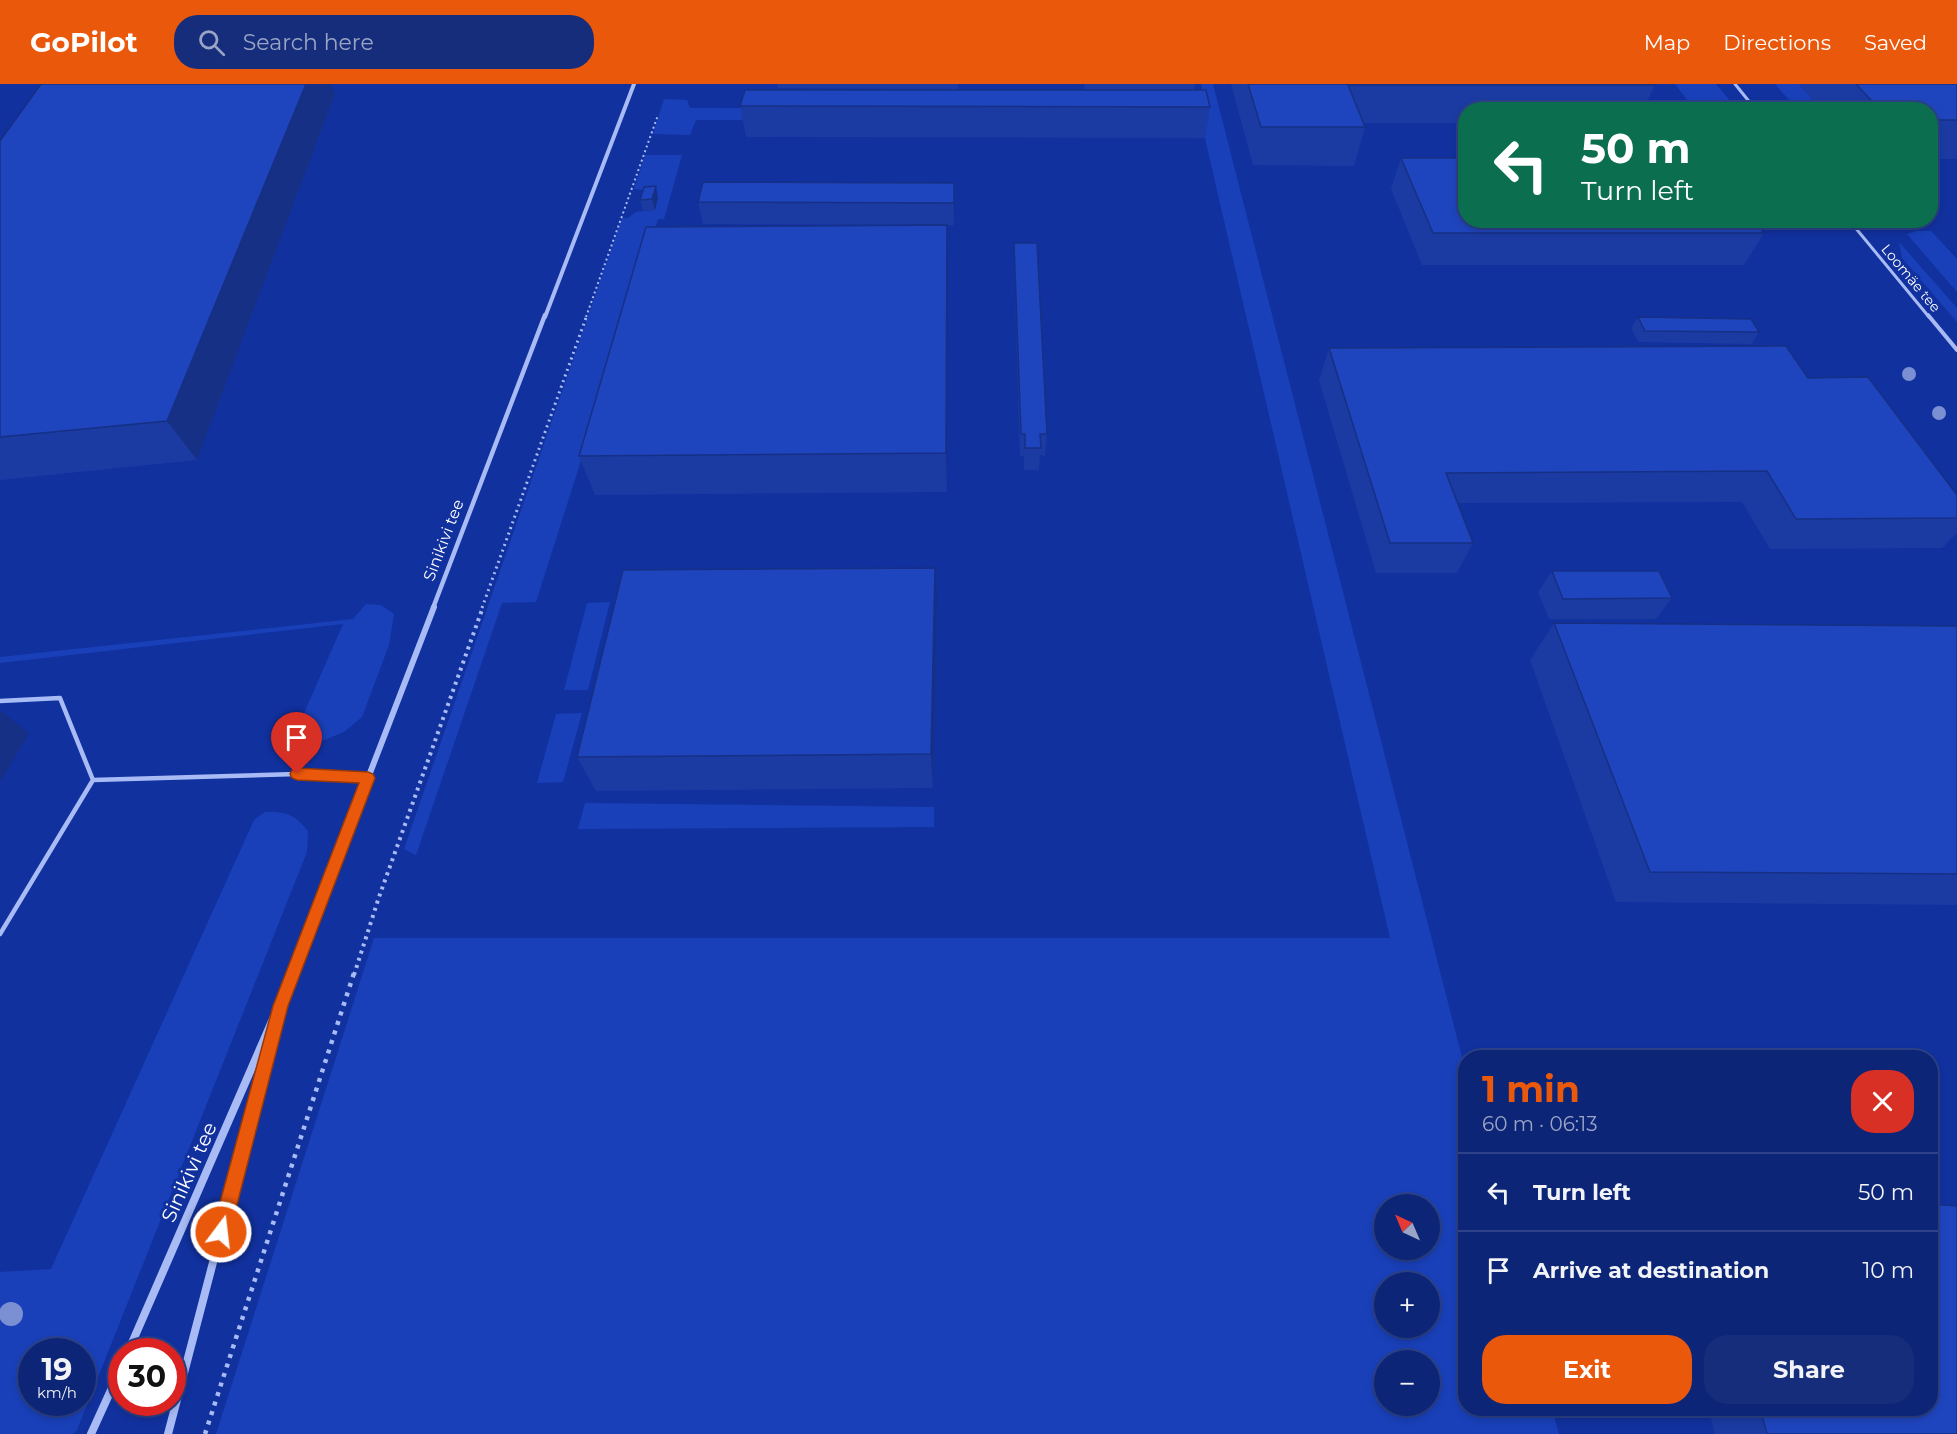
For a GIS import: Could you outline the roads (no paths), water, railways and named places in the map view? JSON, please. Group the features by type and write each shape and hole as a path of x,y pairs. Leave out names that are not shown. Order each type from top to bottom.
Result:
{"street":[{"name":"Sinikivi tee","path":"134,1338 280,1006 634,84"},
{"name":"Sinikivi tee","path":"168,1434 280,1006"},
{"path":"91,1434 108,1397"}],"lane":[{"path":"1735,84 1750,102"},
{"name":"Loomäe tee","path":"1856,228 1957,350"},
{"path":"0,701 60,698 93,780"},
{"path":"93,780 297,774 368,778"},
{"path":"0,934 93,780"}]}
